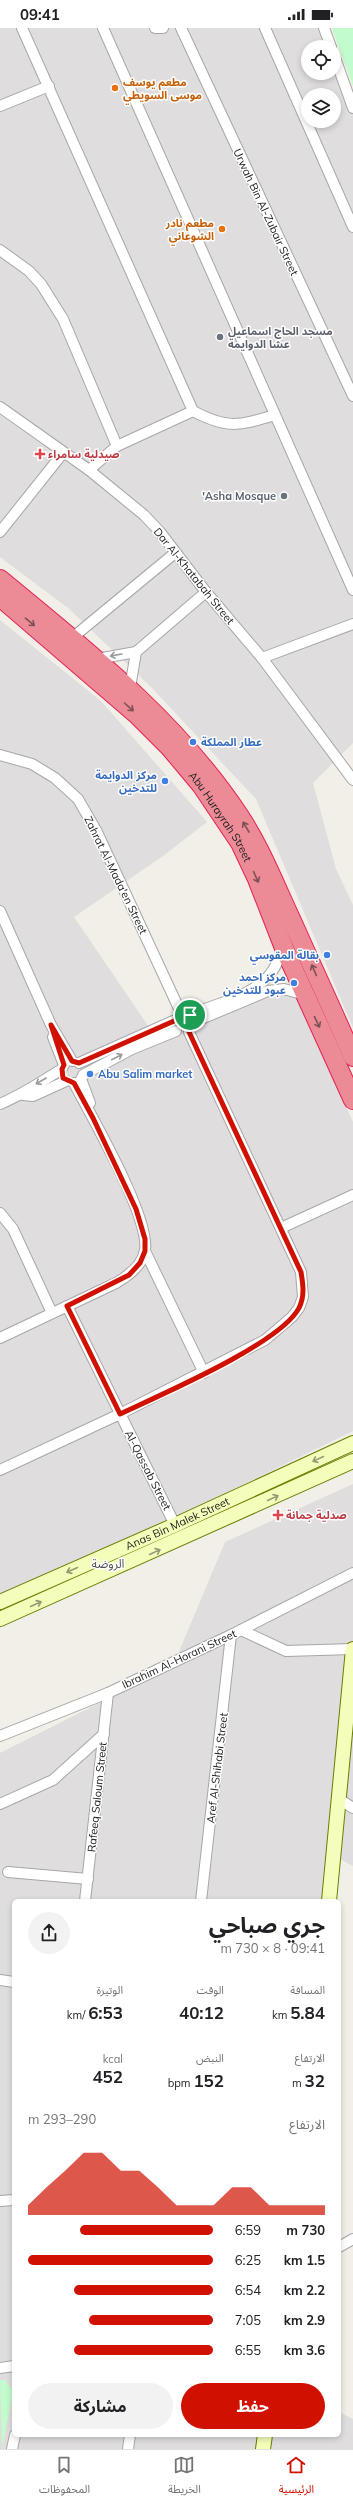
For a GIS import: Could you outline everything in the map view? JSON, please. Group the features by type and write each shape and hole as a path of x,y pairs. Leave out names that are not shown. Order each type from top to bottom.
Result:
{"highway":[{"name":"Abu Hurayrah Street","path":"0,578 130,688 185,745 239,815 265,862 353,1055"},
{"name":"Abu Hurayrah Street","path":"1,599 137,715 170,748 201,785 240,842 257,878 284,948 353,1100"}],"main road":[{"name":"Anas Bin Malek Street","path":"0,1602 175,1525 353,1443"},
{"name":"Anas Bin Malek Street","path":"0,1620 349,1466"},
{"path":"329,1899 344,1762 353,1649"},
{"path":"344,1762 353,1751"},
{"path":"263,2449 265,2437"}],"street":[{"path":"22,28 193,411 223,424 253,422 274,415"},
{"path":"103,28 353,590"},
{"path":"155,28 163,28"},
{"name":"Urwah Bin Al-Zubair Street","path":"181,28 353,396"},
{"path":"265,28 353,227"},
{"path":"324,28 328,40"},
{"path":"341,75 353,108"},
{"path":"0,106 49,86"},
{"path":"0,250 29,271 41,284 63,319 118,446"},
{"name":"Dar Al-Khatabah Street","path":"0,407 63,454 89,470 144,515 262,658 353,780"},
{"path":"89,470 118,446 193,411"},
{"path":"0,532 63,454"},
{"path":"72,638 175,553"},
{"path":"97,659 136,652 206,592"},
{"path":"262,658 353,624"},
{"path":"130,688 136,652"},
{"name":"Zahrat Al-Mada'en Street","path":"0,755 32,764 55,778 78,799 97,832 188,1017"},
{"path":"0,911 93,1118 136,1209 142,1226 145,1251 204,1373"},
{"path":"0,1104 23,1095 33,1096 76,1080 175,1026 188,1017 247,992 264,980 272,972 284,948"},
{"path":"188,1017 268,991 284,989 305,995"},
{"path":"0,1470 204,1373 265,1340 292,1317 299,1308 302,1297 301,1272 189,1032 188,1017"},
{"path":"175,1026 184,1034 189,1032"},
{"path":"23,1095 28,1089 69,1065 175,1026"},
{"path":"69,1065 84,1071 76,1080"},
{"path":"281,1228 353,1195"},
{"path":"0,1213 13,1229 52,1313"},
{"path":"0,1338 129,1275 140,1263 145,1251"},
{"name":"Al-Qassab Street","path":"67,1306 175,1525"},
{"name":"Ibrahim Al-Horani Street","path":"0,1736 108,1693 231,1635 353,1573"},
{"path":"241,1630 286,1651 353,1649"},
{"name":"Aref Al-Shihabi Street","path":"201,1899 231,1635"},
{"name":"Rafeeq Saloum Street","path":"85,1899 108,1693"},
{"path":"0,1804 53,1780 104,1734"},
{"path":"339,1799 353,1808"},
{"path":"8,1872 88,1879"},
{"path":"0,1980 12,1982"},
{"path":"0,2201 12,2200"},
{"path":"341,2246 353,2239"},
{"path":"0,2368 12,2366"},
{"path":"12,2449 15,2437"},
{"path":"128,2449 130,2437"}],"shaded area":[{"path":"0,28 325,28 330,40 301,40 301,80 341,80 341,67 353,97 353,743 313,783 336,869 353,905 353,1028 256,799 150,686 68,608 0,557"},
{"path":"0,620 101,701 207,822 163,856 74,917 155,1036 292,986 353,1122 353,1431 0,1603"},
{"path":"353,1484 353,1866 340,1859 334,1899 12,1899 12,2437 341,2437 341,2413 353,2419 353,2449 0,2449 0,1753 173,1666 225,1542"}],"green space":[{"path":"332,28 353,28 353,86 341,53 341,40 336,40"},
{"path":"0,2380 5,2380 12,2390 12,2396 2,2449"}],"place":[{"name":"مطعم يوسف موسى السويطي","path":"115,88"},
{"name":"مطعم نادر الشوعاني","path":"222,229"},
{"name":"مسجد الحاج اسماعيل عشا الدوايمة","path":"220,337"},
{"name":"صيدلية سامراء","path":"40,454"},
{"name":"'Asha Mosque","path":"284,496"},
{"name":"عطار المملكة","path":"193,742"},
{"name":"مركز الدوايمة للتدخين","path":"165,781"},
{"name":"بقالة المقوسي","path":"327,955"},
{"name":"مركز احمد عبود للتدخين","path":"294,983"},
{"name":"Abu Salim market","path":"90,1074"},
{"name":"صدلية جمانة","path":"278,1515"}],"district":[{"name":"الروضة","path":"108,1564"}],"route":[{"path":"181,1013 190,1015 194,1022 194,1026 189,1032 301,1272 303,1283 302,1297 299,1308 292,1317 265,1340 204,1373 120,1414 67,1306 116,1283 129,1275 140,1263 145,1251 145,1239 136,1209 93,1118 74,1083 66,1081 61,1074 64,1065 54,1039 51,1025 72,1061 79,1063 103,1054 174,1021 175,1018 181,1013"}]}
